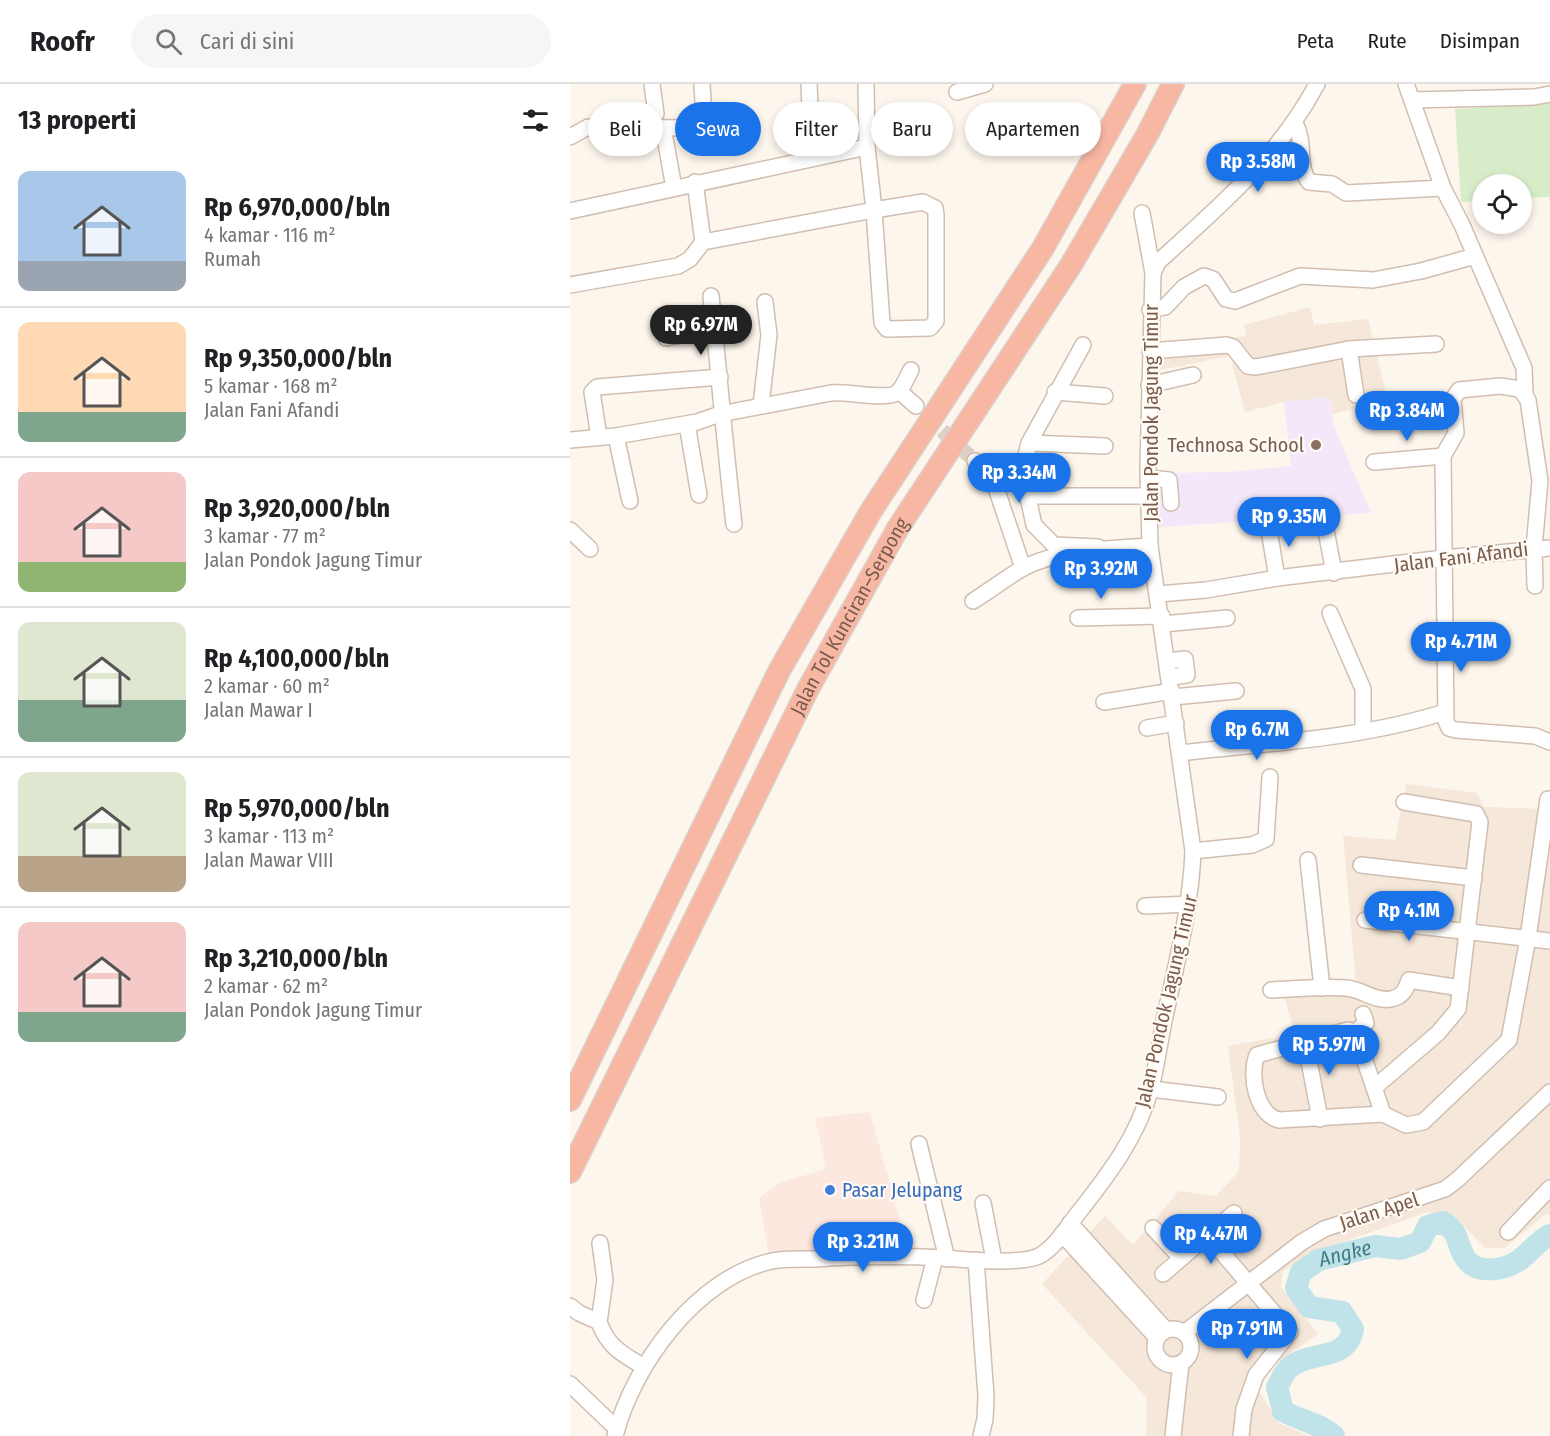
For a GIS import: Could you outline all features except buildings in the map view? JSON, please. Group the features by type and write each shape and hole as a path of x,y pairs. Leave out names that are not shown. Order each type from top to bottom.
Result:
{"highway":[{"name":"Jalan Tol Kunciran–Serpong","path":"570,1100 779,671 871,511 1043,248 1135,84"},
{"name":"Jalan Tol Kunciran–Serpong","path":"570,1172 808,689 898,528 1071,266 1147,135 1173,84"}],"street":[{"path":"652,84 654,102"},
{"path":"570,137 588,127 688,128 698,126 704,119 702,84"},
{"path":"809,84 812,158"},
{"path":"570,285 678,266 690,259 703,242 874,210 923,202 935,208 936,321 930,328 886,329 882,323 874,210 867,147 866,84"},
{"path":"957,92 985,84"},
{"path":"1152,273 1158,261 1253,175 1295,123 1317,84"},
{"path":"1406,84 1443,188 1524,368 1525,393 1542,440 1534,548 1535,586"},
{"path":"1412,100 1534,98 1550,94"},
{"path":"1295,123 1301,134 1303,170 1309,182 1332,183 1346,193 1443,188"},
{"path":"665,138 674,188"},
{"path":"570,210 867,147"},
{"path":"695,182 703,242"},
{"name":"Jalan Pondok Jagung Timur","path":"616,1432 644,1367 684,1313 708,1293 744,1271 772,1261 878,1256 976,1260 1032,1258 1042,1254 1066,1229 1118,1162 1139,1120 1150,1089 1189,904 1193,851 1150,546 1148,478 1152,273 1142,213"},
{"path":"1150,310 1165,307 1184,287 1204,276 1213,279 1230,301 1300,276 1373,280 1421,271 1475,256"},
{"path":"711,296 720,377 720,414 734,524"},
{"path":"761,405 769,335 765,302"},
{"path":"666,338 714,328"},
{"path":"1150,351 1227,345 1233,347 1248,366 1256,367 1349,349 1436,344"},
{"path":"1083,345 1055,392 1029,443 1024,465 1025,483 1034,525 1054,545 1098,547"},
{"path":"1349,349 1356,394"},
{"path":"570,440 616,436 687,424 761,405 842,391 886,397 899,391 911,370"},
{"path":"1149,385 1193,375"},
{"path":"599,437 592,392 597,387 720,377"},
{"path":"1525,393 1520,389 1500,386 1468,387 1455,394 1456,433 1443,456 1445,712 1449,728 1535,736 1550,742"},
{"path":"899,391 916,406"},
{"path":"1055,392 1105,396"},
{"path":"687,424 699,495"},
{"path":"616,436 630,501"},
{"path":"1029,443 1105,446"},
{"path":"1374,462 1443,456"},
{"path":"975,461 995,485 1023,568"},
{"path":"1148,478 1169,480 1171,503"},
{"path":"1029,496 1148,496"},
{"path":"1269,524 1277,578"},
{"path":"1325,525 1334,573"},
{"path":"570,530 590,549"},
{"path":"973,602 1023,568 1064,556 1150,546"},
{"name":"Jalan Fani Afandi","path":"1158,594 1206,590 1277,578 1334,573 1444,558 1550,548"},
{"path":"1330,613 1363,689 1363,730"},
{"path":"1078,618 1162,620 1227,618"},
{"path":"1104,702 1171,688 1236,691"},
{"path":"1180,753 1363,730 1412,722 1445,712"},
{"path":"1147,728 1176,723"},
{"path":"1193,851 1252,845 1266,839 1270,777"},
{"path":"1355,1032 1348,1030 1305,1040 1257,1055 1254,1065 1257,1091 1262,1106 1275,1119 1320,1119 1383,1114 1406,1125 1423,1122 1505,1046 1511,1034 1528,938 1548,799"},
{"path":"1374,1088 1447,1025 1458,1009 1480,822 1476,814 1404,802"},
{"path":"1308,860 1322,988"},
{"path":"1361,865 1474,878"},
{"path":"1145,906 1189,904"},
{"path":"1365,921 1550,941"},
{"path":"1271,990 1349,987 1374,998 1388,1000 1399,997 1405,991 1409,980 1461,988"},
{"path":"1355,1032 1366,1023 1363,1014"},
{"path":"1355,1032 1383,1114"},
{"path":"1305,1040 1320,1119"},
{"path":"1150,1089 1218,1097"},
{"name":"Jalan Apel","path":"1187,1336 1201,1322 1302,1242 1324,1229 1445,1188 1457,1180 1550,1092"},
{"path":"919,1144 941,1258 924,1300"},
{"path":"1508,1232 1549,1191"},
{"path":"983,1203 994,1260"},
{"path":"1163,1274 1234,1213"},
{"path":"1153,1228 1180,1258"},
{"path":"1066,1229 1161,1334"},
{"path":"1207,1235 1290,1332 1252,1382 1244,1408 1241,1436"},
{"path":"600,1243 605,1280 599,1322 612,1348 644,1367"},
{"path":"976,1260 986,1396 985,1419 981,1436"},
{"path":"570,1306 579,1314 599,1322"},
{"path":"1175,1329 1187,1336 1191,1349 1188,1357 1176,1364 1158,1358 1155,1352 1161,1334 1175,1329"},
{"path":"1173,1436 1178,1380 1176,1364"},
{"path":"570,1384 616,1432"}],"shaded area":[{"path":"1310,307 1314,325 1368,319 1388,401 1332,414 1330,397 1284,402 1245,412 1230,356 1160,370 1160,346 1246,336 1244,325"},
{"name":"Technosa School","path":"1330,397 1333,424 1371,513 1159,527 1157,473 1230,472 1291,466 1284,402"},
{"path":"1406,784 1477,793 1484,807 1550,809 1550,1215 1546,1214 1505,1248 1485,1248 1454,1216 1427,1212 1313,1253 1283,1271 1281,1287 1318,1334 1266,1370 1258,1390 1279,1423 1309,1436 1146,1436 1147,1398 1042,1284 1105,1216 1133,1245 1179,1191 1216,1196 1239,1171 1240,1137 1228,1046 1295,1034 1284,996 1357,993 1343,836 1395,840"},
{"name":"Pasar Jelupang","path":"870,1112 906,1242 788,1252 769,1256 759,1198 779,1183 826,1169 815,1118"}],"green space":[{"path":"1550,103 1550,197 1532,198 1532,174 1472,174 1472,201 1461,202 1455,109"}],"waterway":[{"name":"Angke","path":"1334,1436 1322,1428 1283,1411 1277,1387 1290,1367 1344,1346 1353,1329 1342,1312 1309,1307 1296,1288 1301,1272 1319,1260 1375,1246 1401,1249 1420,1242 1428,1226 1443,1222 1455,1233 1464,1256 1474,1266 1481,1269 1497,1269 1518,1261 1550,1235"}],"tunnel":[{"path":"925,415 975,461"}],"place":[{"name":"Technosa School","path":"1316,445"},
{"name":"Pasar Jelupang","path":"830,1190"}]}
